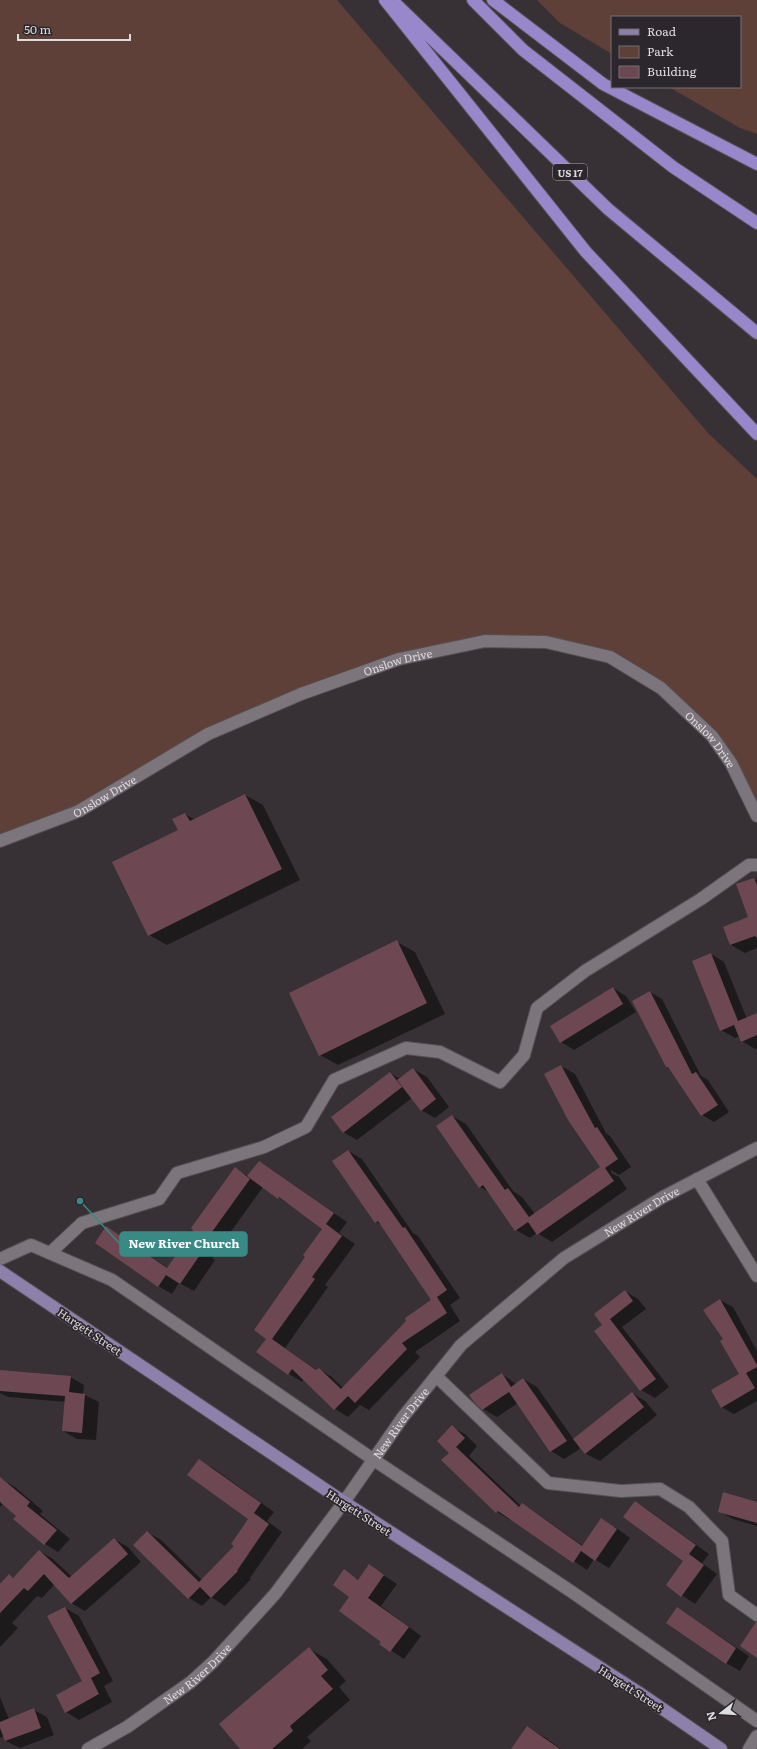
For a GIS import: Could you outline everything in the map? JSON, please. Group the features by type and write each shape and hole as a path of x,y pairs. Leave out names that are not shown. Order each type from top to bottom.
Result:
{"highway":[{"path":"385,0 586,252 757,434"},
{"name":"US 17","path":"392,0 608,209 757,333"},
{"path":"474,0 523,50 673,167 757,223"},
{"path":"493,0 603,84 757,164"}],"main road":[{"name":"Hargett Street","path":"0,1271 344,1502 641,1694 721,1749"}],"street":[{"name":"Onslow Drive","path":"0,841 79,811 208,734 301,694 399,659 485,641 546,642 610,658 661,688 712,736 731,764 757,816"},
{"path":"50,1253 82,1223 159,1199 177,1174 264,1147 306,1127 334,1080 406,1048 440,1052 500,1082 524,1055 537,1008 585,971 701,899 749,865 757,866"},
{"name":"New River Drive","path":"88,1749 127,1727 191,1682 212,1662 275,1594 344,1502 403,1417 461,1345 564,1258 663,1197 757,1148"},
{"path":"697,1179 757,1276"},
{"path":"0,1259 31,1245 112,1280 374,1460 572,1592 757,1721"},
{"path":"436,1376 548,1483 621,1490 660,1489 689,1507 722,1541 729,1595 757,1615"},
{"path":"749,1749 757,1736"}],"green space":[{"path":"0,0 337,0 708,433 757,479 757,816 731,763 695,719 609,657 546,642 485,641 399,659 208,734 79,811 0,841"},
{"path":"537,0 757,0 757,134 740,128 671,88 741,88 741,16 611,16 611,53 560,23"}],"building":[{"path":"245,794 282,869 148,936 112,862 178,830 172,819 185,813 190,821"},
{"path":"754,878 757,885 757,938 755,936 730,945 723,927 748,917 736,884"},
{"path":"397,940 427,1003 319,1056 289,993"},
{"path":"711,953 738,1021 757,1013 757,1035 741,1042 734,1025 720,1031 692,961"},
{"path":"613,987 623,1004 560,1043 550,1026"},
{"path":"650,991 692,1074 696,1072 718,1105 701,1116 668,1067 666,1067 632,1001"},
{"path":"561,1065 595,1128 597,1127 618,1159 605,1168 614,1181 537,1235 528,1222 515,1231 483,1185 479,1188 436,1126 452,1115 505,1190 508,1188 529,1217 600,1167 568,1120 544,1074"},
{"path":"413,1068 436,1099 421,1111 397,1080"},
{"path":"390,1072 402,1087 343,1133 331,1117"},
{"path":"348,1150 403,1228 405,1227 447,1290 437,1297 447,1313 402,1343 407,1349 355,1403 348,1396 334,1410 292,1369 288,1375 256,1352 266,1339 254,1330 305,1257 303,1255 322,1229 279,1197 278,1199 247,1176 259,1161 334,1213 326,1224 342,1236 312,1277 315,1279 272,1339 316,1370 319,1368 341,1389 406,1321 405,1318 431,1300 378,1221 375,1223 332,1161"},
{"path":"235,1167 250,1179 199,1250 202,1252 180,1284 166,1275 158,1287 95,1243 106,1226 167,1268 193,1230 191,1228"},
{"path":"625,1290 633,1301 610,1319 656,1379 640,1391 594,1331 602,1325 594,1314"},
{"path":"720,1299 757,1365 757,1367 746,1373 755,1388 721,1408 711,1390 739,1374 720,1341 723,1339 703,1310"},
{"path":"0,1370 71,1376 69,1392 85,1394 82,1433 62,1431 65,1396 0,1391"},
{"path":"502,1373 511,1387 523,1378 567,1441 550,1452 509,1392 482,1410 474,1402 469,1395"},
{"path":"632,1392 644,1407 585,1454 573,1439"},
{"path":"452,1425 465,1438 456,1447 519,1507 522,1503 582,1546 601,1518 617,1529 595,1561 581,1551 573,1563 498,1511 496,1513 441,1460 449,1453 437,1441"},
{"path":"199,1459 261,1503 254,1513 269,1524 237,1570 238,1571 211,1598 200,1587 188,1599 133,1545 147,1531 199,1582 234,1546 231,1544 248,1519 187,1475"},
{"path":"0,1477 30,1502 27,1506 57,1530 44,1545 13,1519 16,1516 0,1502"},
{"path":"723,1492 757,1502 757,1523 718,1512"},
{"path":"635,1501 696,1545 689,1554 704,1565 681,1597 666,1585 683,1561 623,1517"},
{"path":"114,1538 128,1554 71,1604 44,1574 28,1591 24,1588 0,1613 0,1584 9,1574 13,1578 39,1550 69,1578"},
{"path":"369,1564 384,1575 368,1598 409,1627 390,1652 379,1644 381,1642 339,1611 349,1597 333,1585 344,1569 358,1580"},
{"path":"65,1607 100,1673 91,1678 99,1694 65,1713 56,1695 82,1681 47,1616"},
{"path":"677,1607 736,1648 726,1664 666,1623"},
{"path":"757,1622 757,1658 740,1646"},
{"path":"309,1647 328,1670 321,1676 333,1689 290,1726 293,1731 272,1749 240,1749 219,1724"},
{"path":"34,1708 41,1728 5,1741 0,1728 0,1722"},
{"path":"527,1726 560,1749 511,1749"}],"place":[{"name":"New River Church","path":"80,1201"}]}
